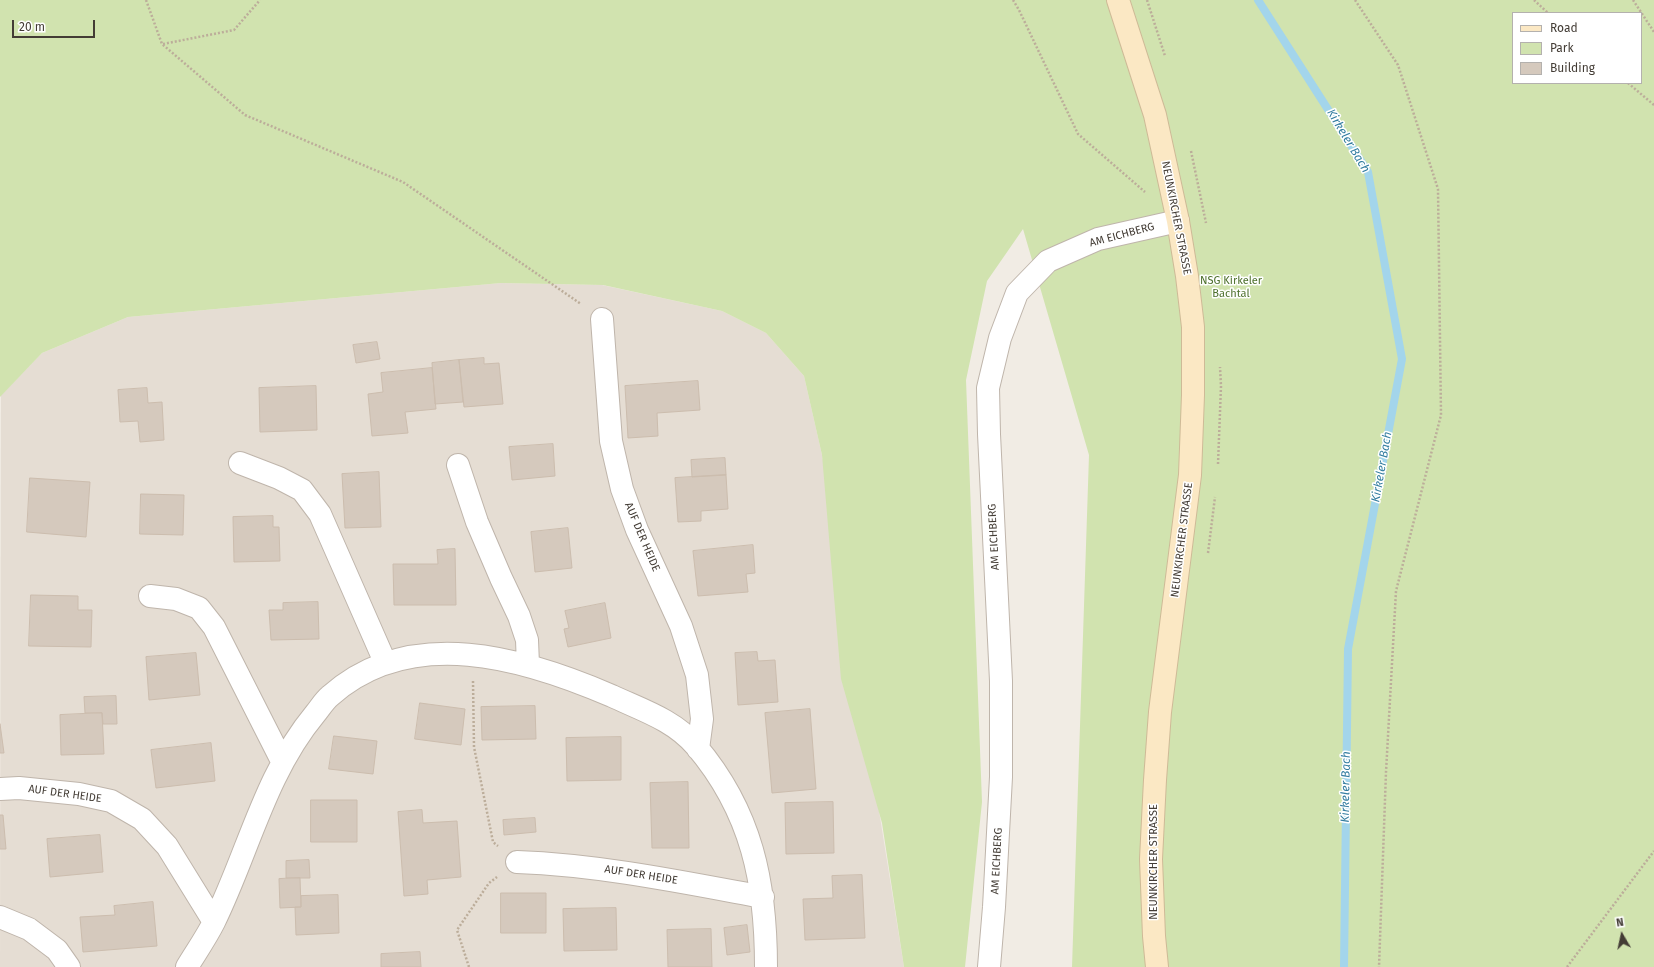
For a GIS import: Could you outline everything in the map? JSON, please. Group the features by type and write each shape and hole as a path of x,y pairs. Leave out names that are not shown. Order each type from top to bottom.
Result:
{"main road":[{"name":"NEUNKIRCHER STRASSE","path":"1118,0 1155,115 1178,221 1187,276 1193,327 1193,395 1190,475 1160,712 1155,780 1152,858 1154,936 1157,967"}],"street":[{"name":"AM EICHBERG","path":"989,967 994,907 1001,777 1001,680 988,388 1000,338 1017,293 1048,262 1098,239 1178,221"},
{"name":"AUF DER HEIDE","path":"602,318 611,441 622,489 632,516 682,626 697,675 702,719 698,749"},
{"path":"240,463 279,478 302,490 320,514 385,662"},
{"path":"458,465 477,522 519,616 527,640 528,665"},
{"path":"150,596 176,599 199,608 214,626 282,761"},
{"path":"188,967 214,922 282,761 305,725 329,696 353,679 385,662 426,654 472,654 528,665 595,689 665,719 687,737 698,749 725,787 741,820 755,856 763,897 766,933 766,967"},
{"name":"AUF DER HEIDE","path":"0,789 19,788 79,794 111,801 142,819 167,846 214,922"},
{"name":"AUF DER HEIDE","path":"517,862 558,863 646,875 763,897"},
{"path":"0,917 29,929 57,950 69,967"}],"path":[{"path":"146,0 162,44 245,115 403,182 602,318"},
{"path":"162,44 234,30 260,0"},
{"path":"1013,0 1078,134 1149,195"},
{"path":"1355,0 1398,65 1438,189 1441,414 1396,591 1386,772 1379,967"},
{"path":"1534,0 1547,12"},
{"path":"1633,0 1641,12"},
{"path":"1642,14 1654,32"},
{"path":"1629,84 1654,105"},
{"path":"469,967 457,930 489,883 517,862 493,842 474,747 472,654"},
{"path":"1567,967 1654,851"}],"shaded area":[{"path":"501,283 602,285 722,311 766,333 804,376 822,455 904,967 0,967 1,395 42,353 128,317"}],"green space":[{"name":"NSG Kirkeler Bachtal","path":"0,0 1654,0 1654,967 1072,967 1089,455 1023,229 987,281 966,380 982,802 965,967 904,967 882,823 841,679 822,455 804,376 766,333 722,311 603,285 501,283 128,317 42,353 0,397"}],"building":[{"path":"377,342 380,359 356,363 353,345"},
{"path":"484,358 484,364 499,363 503,404 464,407 459,360"},
{"path":"459,360 463,402 435,404 432,363"},
{"path":"432,368 436,409 405,412 408,433 372,436 368,394 383,392 381,373"},
{"path":"698,381 700,410 657,413 658,436 628,438 625,386"},
{"path":"316,386 317,430 260,432 259,388"},
{"path":"147,388 148,403 162,402 164,440 140,442 138,421 120,422 118,390"},
{"path":"553,444 555,476 512,480 509,447"},
{"path":"725,458 726,475 692,477 691,460"},
{"path":"379,472 381,527 345,528 342,474"},
{"path":"726,475 728,509 701,511 701,521 678,522 675,478"},
{"path":"30,478 90,482 86,537 27,532"},
{"path":"141,494 184,495 183,535 140,534"},
{"path":"273,516 273,527 279,527 280,561 234,562 233,517"},
{"path":"568,528 572,568 535,572 531,532"},
{"path":"753,545 755,573 746,574 748,592 698,596 693,551"},
{"path":"455,549 456,605 394,605 393,564 438,564 437,550"},
{"path":"31,595 78,596 78,610 92,610 91,647 29,646"},
{"path":"318,602 319,639 271,640 269,610 283,610 283,603"},
{"path":"605,603 611,638 568,647 564,629 569,628 565,611"},
{"path":"757,652 758,661 775,660 778,702 738,705 735,653"},
{"path":"196,653 200,695 149,700 146,657"},
{"path":"116,696 117,724 103,724 102,713 85,713 84,697"},
{"path":"420,703 465,709 461,745 415,739"},
{"path":"535,706 536,739 482,740 481,707"},
{"path":"810,709 816,789 772,793 765,713"},
{"path":"102,713 104,754 61,755 60,715"},
{"path":"0,724 4,753 0,753"},
{"path":"334,736 377,741 373,774 329,769"},
{"path":"621,737 621,780 567,781 566,738"},
{"path":"211,743 215,781 156,788 151,750"},
{"path":"688,782 689,848 652,848 650,783"},
{"path":"311,800 357,800 357,842 311,842"},
{"path":"833,802 834,853 786,854 785,803"},
{"path":"422,810 423,823 457,821 461,877 427,880 428,894 404,896 398,812"},
{"path":"0,815 3,815 6,849 0,849"},
{"path":"535,818 536,832 504,835 503,820"},
{"path":"100,835 103,872 50,877 47,839"},
{"path":"309,860 310,878 286,878 286,861"},
{"path":"862,875 865,938 805,940 803,899 833,898 832,876"},
{"path":"300,878 301,907 280,908 279,879"},
{"path":"501,893 546,893 546,933 501,933"},
{"path":"338,895 339,933 296,935 295,907 301,907 301,896"},
{"path":"153,902 157,946 83,952 80,917 115,915 114,906"},
{"path":"616,908 617,950 564,951 563,909"},
{"path":"747,925 750,952 727,955 724,928"},
{"path":"711,929 712,967 668,967 667,930"},
{"path":"420,952 421,967 381,967 381,954"}],"waterway":[{"name":"Kirkeler Bach","path":"1258,0 1368,172 1402,359 1348,649 1344,967"}]}
